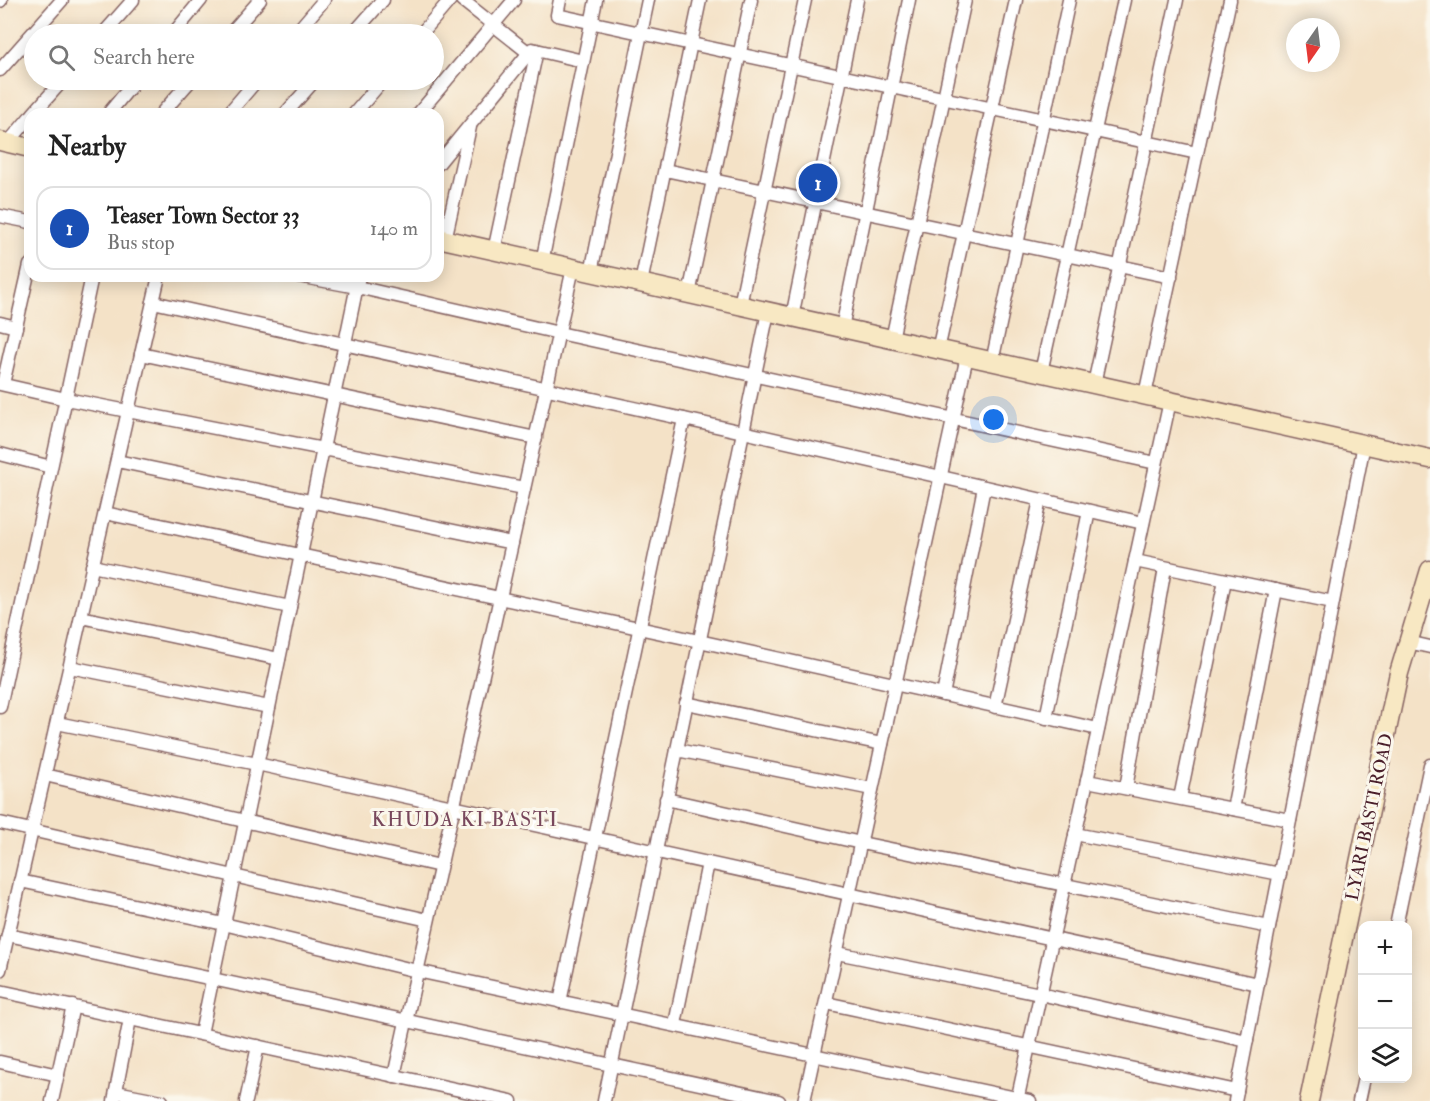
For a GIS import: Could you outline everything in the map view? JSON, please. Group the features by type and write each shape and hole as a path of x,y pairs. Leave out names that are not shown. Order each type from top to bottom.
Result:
{"street":[{"path":"40,24 62,0"},
{"path":"112,24 133,0"},
{"path":"181,24 201,0"},
{"path":"239,24 260,0"},
{"path":"304,24 324,0"},
{"path":"362,24 382,0"},
{"path":"430,24 450,0"},
{"path":"462,0 533,52 583,61"},
{"path":"444,83 514,0"},
{"path":"560,0 557,15 1197,153"},
{"path":"542,262 596,0"},
{"path":"393,1076 559,333 582,270 648,0"},
{"path":"641,283 700,0"},
{"path":"689,294 752,0"},
{"path":"740,305 805,0"},
{"path":"792,317 857,0"},
{"path":"842,328 909,0"},
{"path":"892,339 966,0"},
{"path":"938,350 1016,0"},
{"path":"992,362 1069,0"},
{"path":"1041,372 1124,0"},
{"path":"1094,384 1177,0"},
{"path":"1145,395 1230,0"},
{"path":"0,69 24,42"},
{"path":"444,157 533,52"},
{"path":"494,251 533,52"},
{"path":"39,108 54,90"},
{"path":"113,108 128,90"},
{"path":"166,108 182,90"},
{"path":"233,108 248,90"},
{"path":"290,108 306,90"},
{"path":"359,108 374,90"},
{"path":"423,108 438,90"},
{"path":"4,142 24,123"},
{"path":"444,227 470,125"},
{"path":"4,142 24,147"},
{"path":"665,170 1171,277"},
{"path":"0,216 24,221"},
{"path":"444,240 1430,459"},
{"path":"26,282 2,384 66,399 524,488"},
{"path":"0,707 5,659 51,467 91,282"},
{"path":"0,970 158,282"},
{"path":"201,1034 358,282 559,333 1156,463"},
{"path":"153,302 1143,523"},
{"path":"604,1101 768,312"},
{"path":"0,323 16,327"},
{"path":"141,354 536,438"},
{"path":"804,1101 967,356"},
{"path":"20,881 224,924 417,971 675,1024 1021,1100 1040,994 1170,401"},
{"path":"560,1002 684,419"},
{"path":"826,1003 1029,1046 1236,1096 1364,444"},
{"path":"0,454 51,467"},
{"path":"117,461 512,543"},
{"path":"943,695 984,487"},
{"path":"995,707 1040,500"},
{"path":"1046,718 1089,511"},
{"path":"105,513 1098,729"},
{"path":"1135,561 1333,602"},
{"path":"93,566 290,607"},
{"path":"1126,788 1165,568"},
{"name":"LYARI BASTI ROAD","path":"1310,1101 1396,685 1430,570"},
{"path":"1180,798 1225,580"},
{"path":"1233,808 1276,590"},
{"path":"81,617 279,659"},
{"path":"1408,642 1430,647"},
{"path":"70,667 269,707"},
{"path":"686,703 882,744"},
{"path":"57,723 257,764 1258,984"},
{"path":"677,750 872,789"},
{"path":"1397,921 1430,765"},
{"path":"45,775 440,866"},
{"path":"1087,781 1290,819"},
{"path":"666,799 861,843 1269,927"},
{"path":"0,823 428,920"},
{"path":"1075,834 1280,874"},
{"path":"675,1024 708,863"},
{"path":"8,935 779,1101"},
{"path":"837,953 1040,994 1247,1041"},
{"path":"0,991 511,1101"},
{"path":"52,1101 73,1006"},
{"path":"130,1018 115,1096 162,1101"},
{"path":"246,1101 258,1046"},
{"path":"0,1062 58,1075"},
{"path":"1359,1101 1363,1083"}],"place":[{"name":"Teaser Town Sector 33","path":"818,183"}],"district":[{"name":"KHUDA KI BASTI","path":"465,819"}]}
